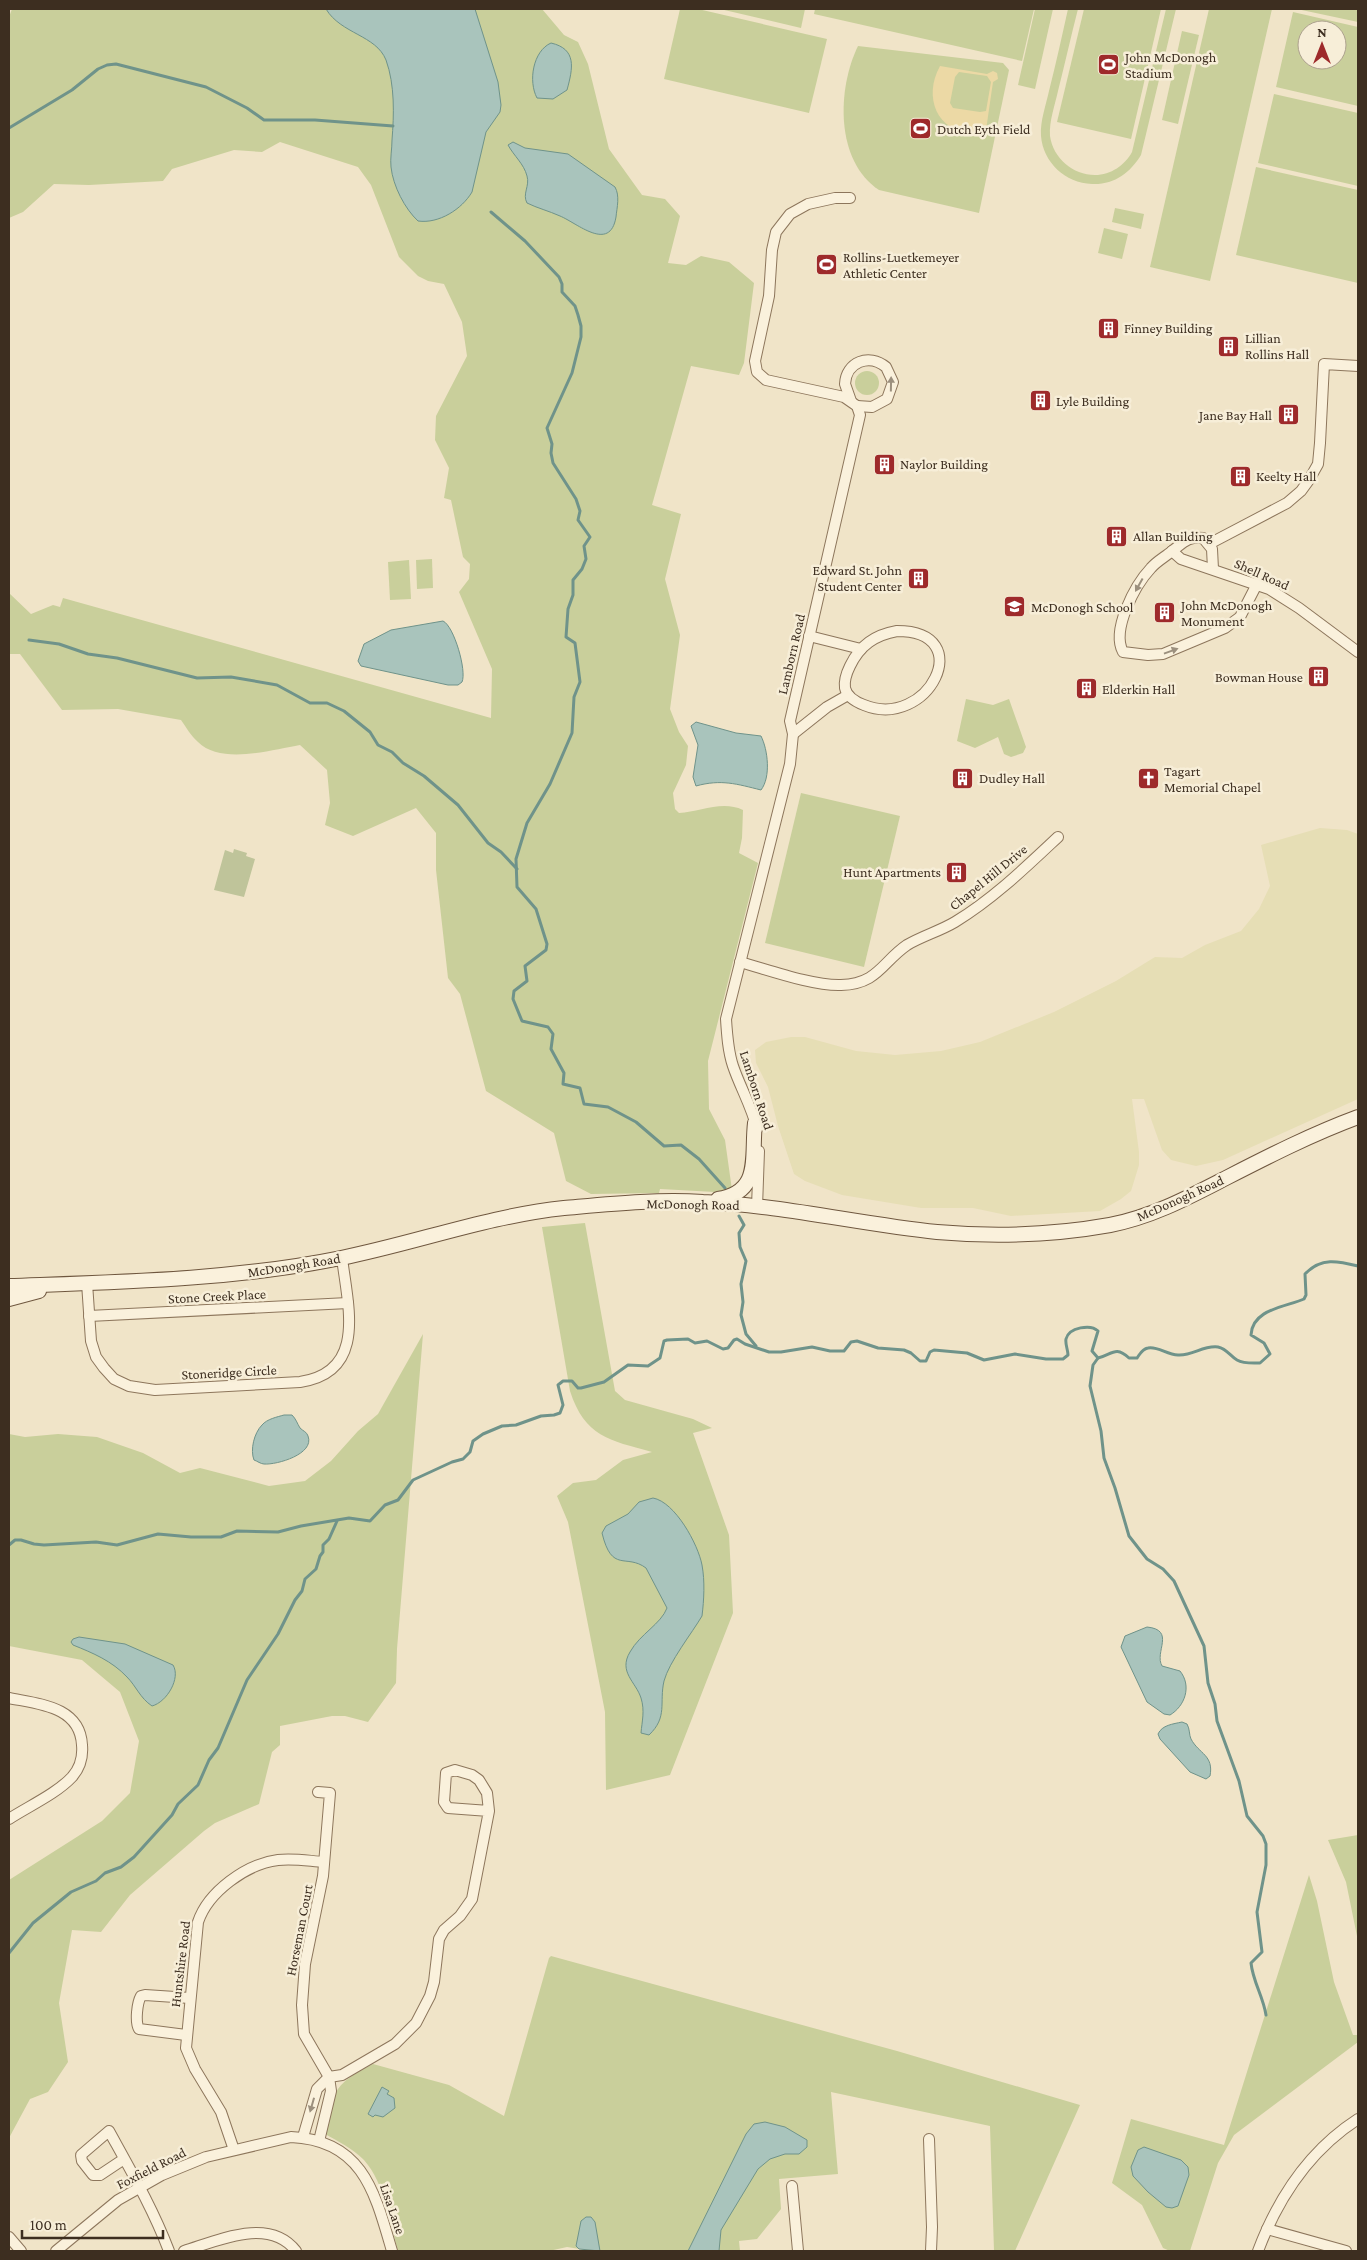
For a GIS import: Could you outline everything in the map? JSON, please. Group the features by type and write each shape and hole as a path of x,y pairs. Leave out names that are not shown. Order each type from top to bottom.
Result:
{"main road":[{"name":"McDonogh Road","path":"9,1286 244,1273 342,1258 468,1226 536,1212 612,1205 701,1202 757,1207 912,1229 966,1234 1040,1233 1107,1225 1127,1221 1168,1207 1315,1134 1358,1117"},
{"path":"701,1202 733,1196 747,1185 753,1168 755,1123"},
{"path":"9,1299 64,1284"}],"street":[{"path":"850,198 835,198 808,204 790,214 781,224 773,240 770,296 755,356 755,366 757,372 766,380 844,397 854,404 872,407 887,398 892,382 886,366 870,359 859,361 850,368 844,384 854,404"},
{"path":"1209,544 1287,503 1301,491 1310,480 1318,464 1324,364 1358,366"},
{"name":"Lamborn Road","path":"757,1207 760,1154 755,1123 732,1065 727,1040 726,1019 790,764 793,734 790,721 859,420 854,404"},
{"path":"1213,569 1212,550 1209,544 1202,538 1195,537 1187,539 1155,564 1140,583 1119,628 1118,639 1123,652 1148,655 1163,654 1225,628 1240,617 1257,584"},
{"name":"Shell Road","path":"1172,551 1181,559 1257,584 1284,598 1358,652"},
{"path":"910,631 925,636 933,643 939,655 940,667 936,679 926,692 916,700 903,706 874,708 858,703 848,695 845,688 847,675 854,657 872,639 884,634 910,631"},
{"path":"809,636 861,648"},
{"path":"793,734 827,707 848,695"},
{"name":"Chapel Hill Drive","path":"740,962 840,985 858,982 874,976 898,951 956,921 985,900 1058,837"},
{"name":"Stoneridge Circle","path":"87,1282 91,1341 96,1357 114,1379 128,1386 155,1390 313,1380 336,1367 347,1344 348,1303 342,1258"},
{"name":"Stone Creek Place","path":"88,1316 348,1303"},
{"path":"9,1698 50,1706 69,1716 80,1732 82,1750 78,1767 69,1780 9,1819"},
{"path":"303,2138 317,2089 329,2078 342,2074 395,2044 416,2023 430,1996 434,1982 439,1939 444,1930 460,1916 472,1899 489,1811 487,1794 479,1780 464,1772 450,1770 446,1773 444,1802 448,1808 489,1811"},
{"name":"Horseman Court","path":"318,1792 330,1793 321,1894 305,1964 301,2015 307,2040 329,2078"},
{"name":"Huntshire Road","path":"234,2150 227,2126 186,2048 198,1922 205,1905 216,1892 255,1866 267,1862 290,1859 324,1862"},
{"path":"186,2036 139,2029 137,2026 139,2000 141,1996 145,1995 190,1998"},
{"path":"320,2141 331,2091 329,2078"},
{"path":"1258,2251 1266,2229 1277,2208 1302,2170 1335,2136 1358,2119"},
{"path":"124,2159 100,2176 93,2175 82,2161 81,2155 109,2131 151,2207 169,2251"},
{"name":"Foxfield Road","path":"56,2251 118,2200 140,2186 181,2166 278,2138 303,2138 320,2141"},
{"path":"929,2139 931,2251"},
{"name":"Lisa Lane","path":"320,2141 340,2150 353,2161 365,2176 379,2206 392,2251"},
{"path":"792,2186 798,2251"},
{"path":"1266,2229 1346,2251"},
{"path":"184,2251 237,2236 260,2233 286,2241 296,2251"},
{"path":"9,2236 21,2251"}],"shaded area":[{"path":"1320,828 1347,830 1358,834 1358,1099 1223,1160 1196,1166 1171,1160 1162,1150 1144,1099 1132,1099 1139,1165 1131,1191 1100,1211 1011,1216 973,1208 921,1208 842,1195 805,1181 794,1174 778,1126 768,1087 756,1063 755,1050 766,1042 791,1037 805,1037 856,1051 895,1055 941,1051 980,1042 1054,1012 1116,981 1155,957 1182,958 1205,945 1241,931 1259,909 1270,886 1261,845"}],"green space":[{"path":"12,9 542,9 564,35 578,42 588,64 609,149 642,195 665,199 680,216 668,263 686,265 701,256 729,262 754,283 744,363 739,375 691,366 652,505 681,514 665,579 680,635 670,709 679,732 688,746 686,765 673,793 675,809 679,813 719,806 735,807 743,810 742,838 739,853 758,863 708,1061 709,1109 725,1140 732,1190 715,1192 660,1189 659,1193 591,1194 566,1181 554,1133 486,1091 460,994 448,978 436,870 436,833 416,808 353,836 325,825 330,803 327,770 300,745 247,754 220,753 208,749 198,742 181,720 118,709 62,710 20,654 9,654 9,593 31,614 53,605 60,607 63,598 491,718 492,669 459,592 469,579 470,564 463,557 451,500 444,498 449,468 435,440 436,416 467,356 462,322 444,284 428,281 418,276 399,257 371,185 358,167 280,142 262,152 234,150 172,169 163,181 89,185 54,184 23,212 9,218 9,17"},
{"path":"680,9 698,9 827,39 809,113 664,79"},
{"path":"720,9 805,9 801,28"},
{"path":"815,9 1034,9 1022,61 814,14"},
{"path":"1035,9 1053,9 1035,89 1018,85"},
{"path":"1068,9 1078,9 1052,113 1050,136 1055,151 1065,164 1079,172 1101,175 1117,168 1126,161 1132,152 1166,9 1176,9 1141,155 1121,177 1100,184 1082,183 1073,180 1057,169 1046,154 1041,136 1042,119"},
{"name":"John McDonogh Stadium","path":"1084,9 1161,9 1131,139 1057,122"},
{"path":"1209,9 1272,9 1210,281 1150,267"},
{"path":"1297,9 1358,9 1358,22"},
{"path":"1293,12 1328,20 1297,20 1297,70 1347,70 1347,24 1358,27 1358,106 1276,87"},
{"path":"1182,31 1199,35 1178,124 1162,120"},
{"name":"Dutch Eyth Field","path":"858,46 1003,63 1009,70 979,213 879,190 865,177 854,161 847,143 844,123 846,83"},
{"path":"1274,94 1358,113 1358,186 1258,163"},
{"path":"1256,167 1358,190 1358,283 1236,255"},
{"path":"1115,208 1144,214 1141,229 1112,222"},
{"path":"1104,228 1128,234 1122,259 1098,253"},
{"path":"862,371 872,371 879,378 879,388 872,395 862,395 855,388 855,378"},
{"path":"432,559 433,588 417,589 416,560"},
{"path":"409,560 411,599 390,600 388,562"},
{"path":"966,699 993,705 1009,699 1026,747 1023,753 1011,757 1004,754 998,737 975,748 957,741"},
{"path":"801,793 900,816 864,967 765,943"},
{"path":"234,849 247,853 246,856 255,859 244,897 214,890 225,850 233,853"},
{"path":"585,1223 615,1391 625,1400 693,1419 712,1428 693,1433 729,1535 733,1613 670,1775 606,1790 605,1712 568,1522 557,1496 573,1483 596,1480 623,1460 652,1452 611,1440 600,1434 583,1418 570,1391 542,1227"},
{"path":"423,1334 397,1649 396,1683 368,1722 345,1716 332,1716 280,1726 280,1745 272,1752 259,1804 215,1823 204,1831 130,1895 101,1932 72,1930 59,2003 68,2062 48,2092 30,2099 9,2138 9,1880 102,1821 130,1793 139,1741 120,1692 82,1660 9,1646 9,1434 25,1437 58,1434 97,1437 143,1453 180,1473 200,1468 269,1486 305,1481 331,1461 358,1431 378,1414"},
{"path":"1358,1835 1358,1941 1346,1882 1328,1840"},
{"path":"1309,1875 1317,1901 1334,1982 1353,2035 1357,2035 1358,2042 1234,2135 1218,2163 1190,2251 1170,2251 1163,2248 1142,2205 1112,2183 1131,2119 1224,2145"},
{"path":"551,1956 897,2051 1080,2105 1015,2251 994,2251 990,2126 831,2092 838,2174 779,2179 781,2209 757,2239 739,2241 740,2251 593,2251 567,2247 549,2251 398,2251 382,2192 371,2170 355,2152 325,2134 337,2091 349,2078 373,2064 449,2085 504,2116"}],"sand":[{"path":"940,66 987,74 993,71 997,73 998,79 993,82 986,130 971,132 958,130 947,125 939,116 934,105 934,80","holes":["959,72 987,76 991,82 986,111 980,112 953,108 950,103 955,77"]}],"water":[{"path":"326,9 475,9 498,82 501,105 500,112 486,132 472,192 462,204 449,214 434,220 418,221 404,204 394,182 391,167 393,100 386,60 375,45 340,24"},
{"path":"551,43 565,50 571,60 571,74 567,90 553,99 537,98 533,83 536,59 545,47"},
{"path":"513,142 525,148 568,154 615,187 618,202 613,228 607,233 592,233 560,216 527,203 525,196 528,183 527,176 524,168 508,145"},
{"path":"443,621 451,631 461,659 463,676 462,682 458,685 448,685 361,666 358,661 364,644 391,630"},
{"path":"696,722 736,733 761,736 765,749 767,771 761,790 736,784 721,783 696,786 693,777 698,745 691,726"},
{"path":"292,1415 300,1428 307,1433 309,1442 306,1448 294,1457 277,1463 262,1464 254,1460 253,1447 259,1428 272,1418"},
{"path":"653,1498 661,1501 677,1515 691,1536 700,1556 704,1577 704,1590 702,1616 667,1673 664,1681 661,1716 659,1722 649,1735 641,1733 643,1707 639,1692 629,1676 626,1665 634,1646 660,1619 667,1608 646,1568 639,1564 615,1558 610,1554 602,1533 606,1526 628,1514 639,1502"},
{"path":"1147,1627 1156,1629 1162,1637 1160,1660 1162,1666 1180,1671 1186,1683 1183,1701 1170,1715 1164,1714 1147,1702 1121,1647 1125,1636"},
{"path":"79,1637 125,1644 173,1665 175,1676 171,1689 163,1700 152,1706 115,1666 95,1654 73,1645 71,1642 73,1639"},
{"path":"1182,1722 1187,1724 1191,1739 1210,1763 1210,1776 1206,1779 1190,1772 1160,1739 1158,1734 1162,1729 1168,1725"},
{"path":"382,2087 389,2091 387,2094 394,2098 395,2108 383,2117 375,2115 373,2117 368,2114"},
{"path":"765,2122 785,2127 807,2140 807,2147 799,2154 785,2154 770,2159 758,2169 721,2230 719,2251 688,2251 746,2134 754,2124"},
{"path":"1144,2147 1181,2160 1188,2167 1189,2175 1178,2206 1166,2207 1133,2176 1131,2167 1138,2150"},
{"path":"586,2217 591,2217 595,2222 600,2251 579,2249 576,2246 581,2221"}],"waterway":[{"path":"9,128 72,90 98,69 116,64 206,87 247,108 264,120 315,120 393,126"},
{"path":"491,212 525,241 559,277 562,284 562,292 575,306 578,315 581,337 572,373 547,428 552,444 553,463 576,499 580,511 578,520 590,537 584,546 586,559 582,569 573,580 573,595 568,609 566,637 575,643 580,682 574,697 572,733 550,784 527,823 516,859 517,887 536,909 547,944 546,950 525,966 527,981 514,991 513,999 522,1021 548,1027 553,1034 551,1049 564,1073 563,1084 580,1088 584,1104 608,1107 636,1122 664,1146 681,1145 699,1159 725,1188"},
{"path":"29,640 59,644 88,654 117,658 197,678 231,677 277,685 310,703 327,703 344,711 370,732 378,745 392,752 403,763 424,776 458,805 488,843 501,852 517,869"},
{"path":"739,1216 744,1225 739,1233 740,1247 746,1261 741,1284 743,1302 741,1315 746,1334 756,1346"},
{"path":"9,1545 15,1540 44,1545 96,1542 117,1545 158,1534 221,1537 237,1531 278,1532 349,1518 370,1521 385,1505 398,1500 413,1480 463,1459 470,1452 473,1441 483,1434 502,1426 516,1425 541,1416 560,1413 563,1405 558,1385 563,1381 572,1381 578,1388 581,1388 604,1382 628,1365 648,1366 660,1358 664,1341 667,1340 688,1339 695,1343 707,1341 723,1349 728,1348 737,1339 745,1344 769,1352 812,1347 830,1351 844,1351 851,1342 857,1341 878,1348 904,1350 920,1361 926,1361 930,1352 934,1350 967,1353 984,1360 1015,1354 1046,1359 1063,1359 1068,1355 1066,1341 1068,1335 1076,1329 1086,1327 1098,1331 1092,1351 1098,1358 1117,1351 1129,1358 1137,1358 1144,1349 1148,1348 1159,1349 1174,1355 1183,1355 1218,1347 1224,1349 1240,1361 1260,1363 1270,1354 1264,1343 1251,1335 1253,1326 1263,1314 1304,1299 1306,1295 1305,1274 1317,1265 1337,1262 1358,1266"},
{"path":"1098,1358 1093,1365 1090,1386 1101,1431 1104,1458 1129,1536 1147,1559 1163,1569 1174,1581 1204,1646 1208,1683 1215,1704 1217,1721 1239,1781 1247,1816 1263,1836 1266,1844 1266,1865 1257,1912 1262,1952 1251,1963 1266,2015"},
{"path":"9,1953 33,1923 71,1892 96,1881 105,1873 121,1867 134,1857 172,1815 178,1804 198,1785 209,1760 218,1748 247,1680 278,1634 295,1600 302,1591 305,1579 316,1569 323,1552 323,1545 329,1539 337,1521"}],"place":[{"name":"John McDonogh Stadium","path":"1109,65"},
{"name":"Dutch Eyth Field","path":"921,129"},
{"name":"Rollins-Luetkemeyer Athletic Center","path":"827,265"},
{"name":"Finney Building","path":"1108,328"},
{"name":"Lillian Rollins Hall","path":"1229,346"},
{"name":"Lyle Building","path":"1040,401"},
{"name":"Jane Bay Hall","path":"1288,415"},
{"name":"Naylor Building","path":"884,464"},
{"name":"Keelty Hall","path":"1240,476"},
{"name":"Allan Building","path":"1117,536"},
{"name":"Edward St. John Student Center","path":"918,578"},
{"name":"McDonogh School","path":"1015,607"},
{"name":"John McDonogh Monument","path":"1165,613"},
{"name":"Bowman House","path":"1319,677"},
{"name":"Elderkin Hall","path":"1086,689"},
{"name":"Dudley Hall","path":"963,778"},
{"name":"Tagart Memorial Chapel","path":"1148,779"},
{"name":"Hunt Apartments","path":"957,872"}]}
